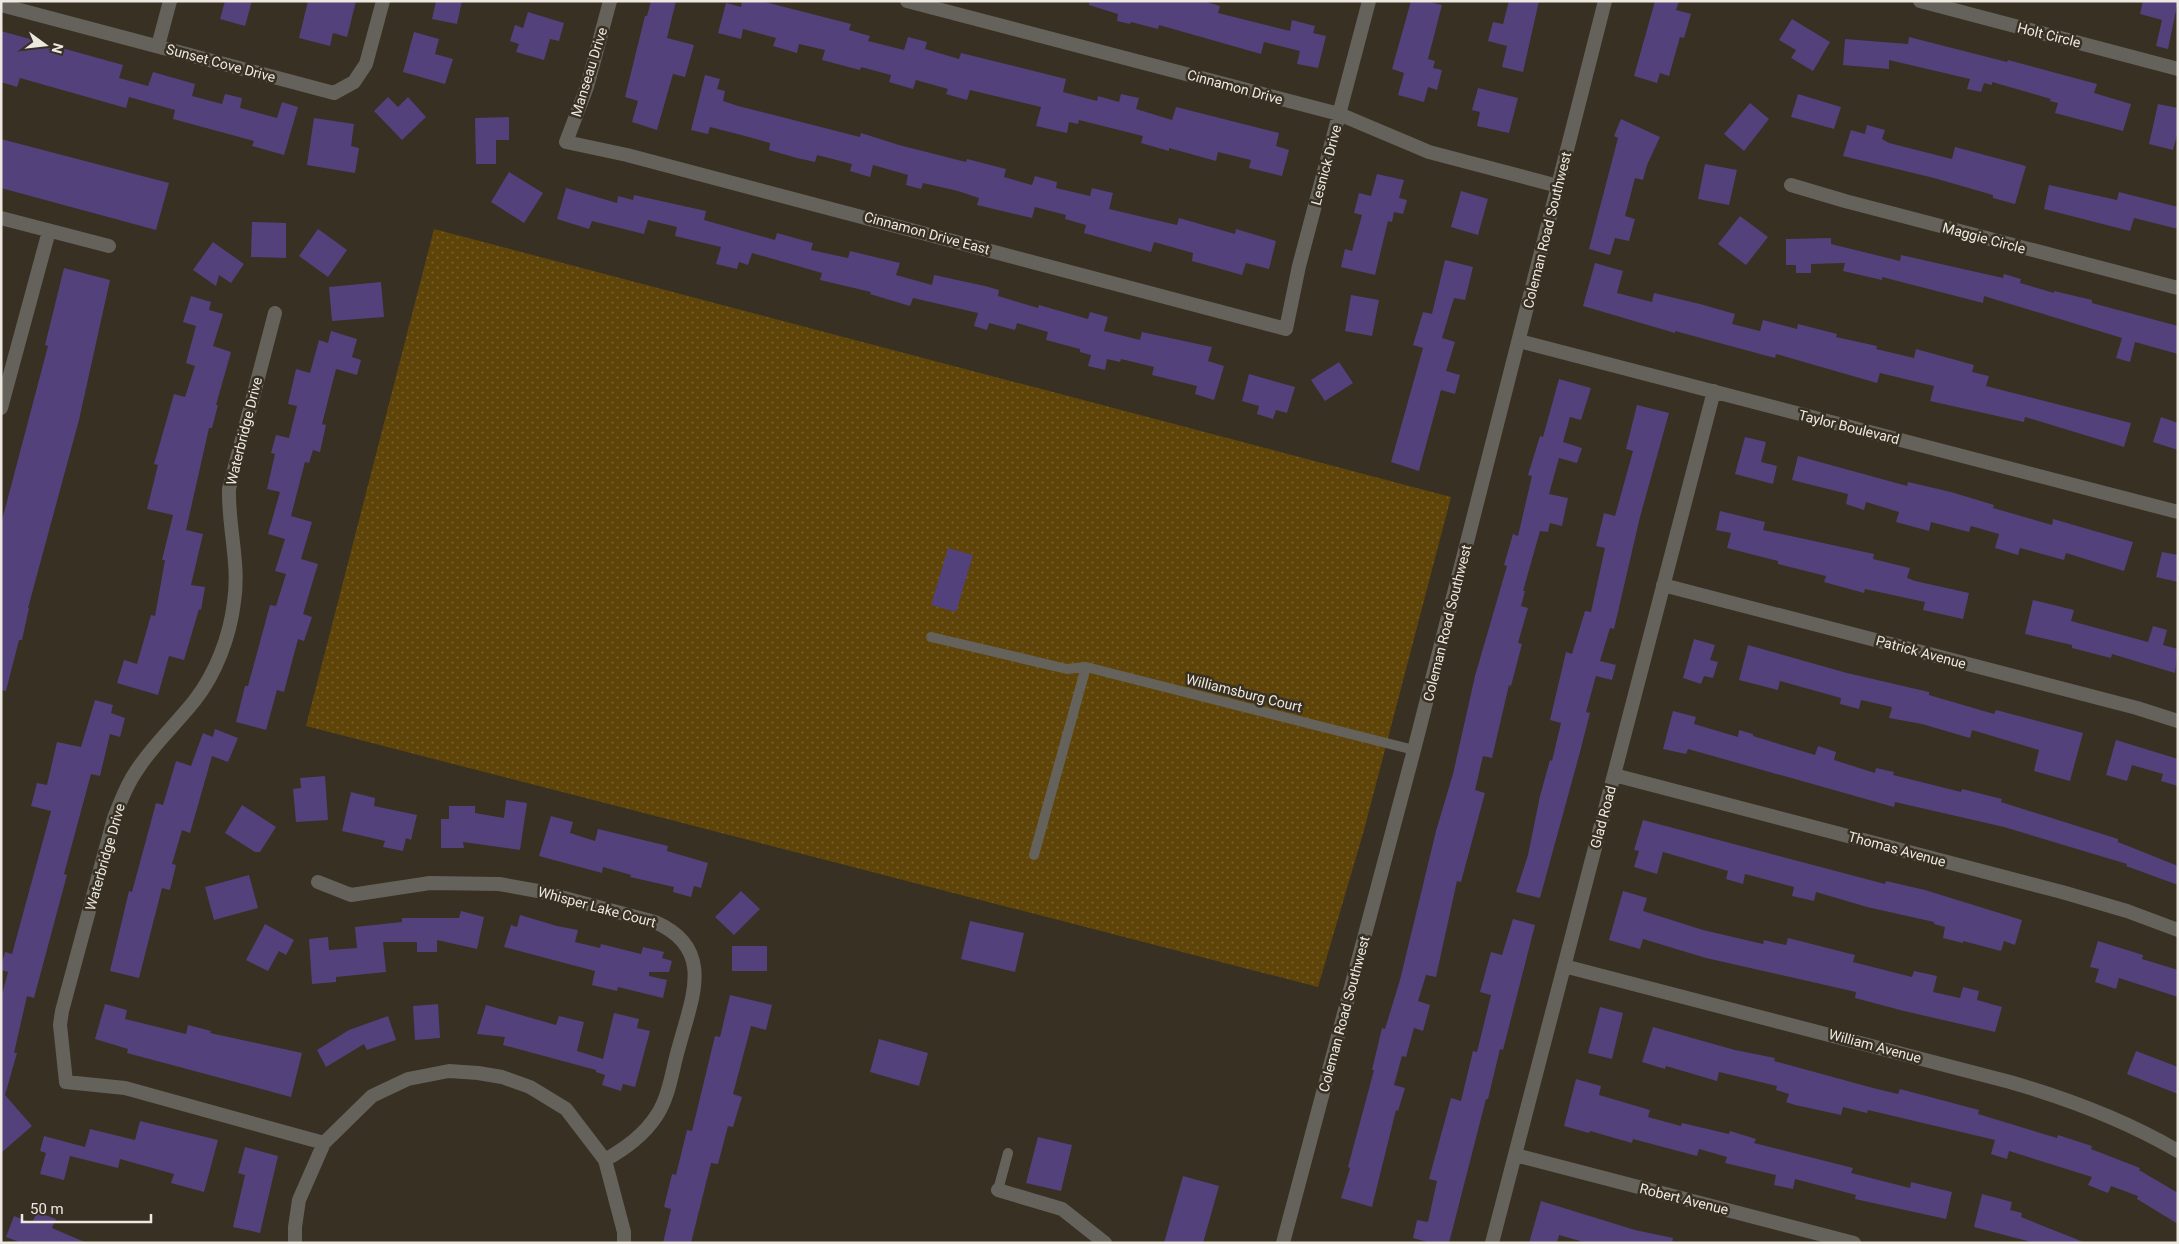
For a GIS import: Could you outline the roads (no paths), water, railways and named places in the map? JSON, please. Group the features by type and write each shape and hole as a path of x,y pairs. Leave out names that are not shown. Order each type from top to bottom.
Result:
{"street":[{"path":"158,46 170,1"},
{"name":"Sunset Cove Drive","path":"1,5 334,93 354,82 366,64 382,1"},
{"name":"Manseau Drive","path":"566,142 587,87 610,1"},
{"name":"Cinnamon Drive","path":"907,1 1339,114 1429,152 1558,186"},
{"name":"Lesnick Drive","path":"1286,329 1299,266 1370,1"},
{"name":"Coleman Road Southwest","path":"1283,1243 1414,750 1605,1"},
{"name":"Holt Circle","path":"1920,1 2178,68"},
{"name":"Cinnamon Drive East","path":"566,142 627,155 1286,329"},
{"name":"Maggie Circle","path":"1790,185 2178,288"},
{"path":"1,218 109,246"},
{"path":"1,408 49,231"},
{"name":"Waterbridge Drive","path":"275,313 229,489 228,517 237,574 235,601 225,640 203,690 146,757 124,793 114,818 60,1025 66,1082 125,1088 324,1142"},
{"name":"Taylor Boulevard","path":"1519,341 2178,512"},
{"name":"Glad Road","path":"1492,1243 1714,391"},
{"name":"Patrick Avenue","path":"1663,585 2137,708 2178,721"},
{"name":"Thomas Avenue","path":"1614,776 2062,892 2126,911 2178,930"},
{"name":"Whisper Lake Court","path":"318,882 351,895 430,883 499,884 538,891 655,922 667,927 678,936 686,945 696,975 667,1092 657,1116 629,1147 605,1160"},
{"name":"William Avenue","path":"1564,966 2052,1094 2126,1123 2178,1151"},
{"path":"296,1243 300,1200 324,1142 372,1096 389,1087 422,1076 461,1071 502,1077 530,1087 566,1109 605,1160 624,1232 624,1243"},
{"name":"Robert Avenue","path":"1515,1155 1854,1243"},
{"path":"998,1190 1062,1209 1105,1243"}],"lane":[{"name":"Williamsburg Court","path":"931,637 1067,669 1086,667 1414,750"},
{"path":"1034,855 1086,667"},
{"path":"998,1190 1008,1153"}]}
